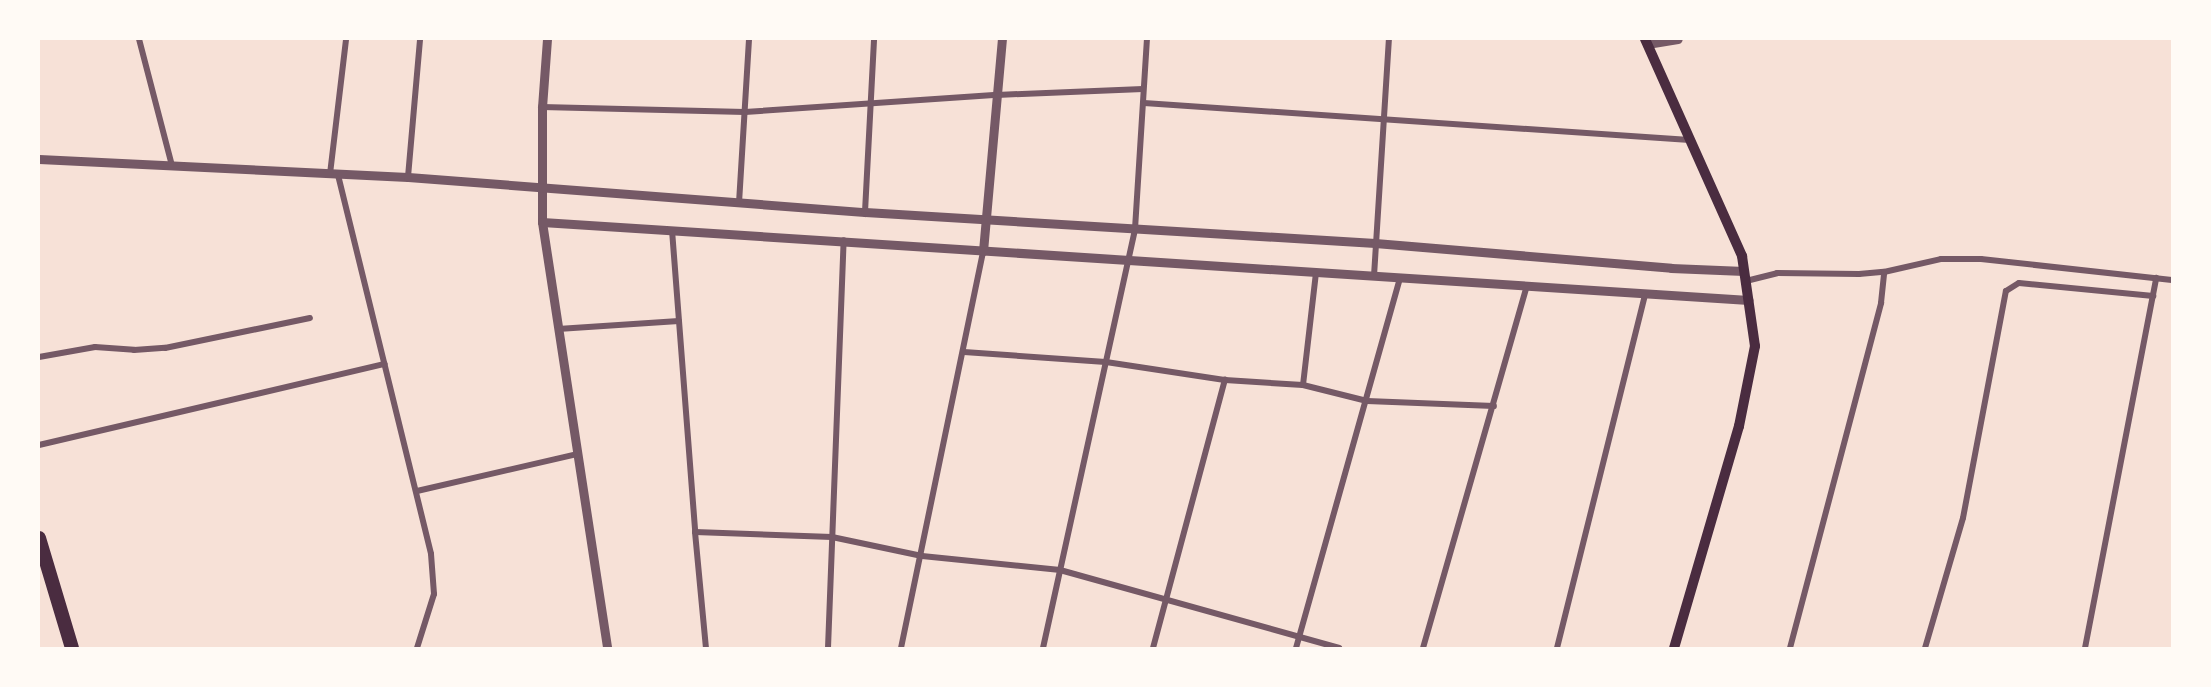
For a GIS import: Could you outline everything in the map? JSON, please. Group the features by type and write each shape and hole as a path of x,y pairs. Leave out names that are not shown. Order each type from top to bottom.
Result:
{"highway":[{"path":"39,538 72,648"}],"main road":[{"path":"1646,41 1742,256 1755,346 1739,426 1674,648"}],"street":[{"path":"139,39 172,166"},
{"path":"346,39 334,174 417,491 434,577 434,594 417,648"},
{"path":"408,177 420,39"},
{"path":"547,39 542,107 540,187 542,222 607,648"},
{"path":"739,203 749,39"},
{"path":"865,212 874,39"},
{"path":"902,648 983,251 1002,39"},
{"path":"1043,648 1135,229 1147,39"},
{"path":"1374,276 1389,39"},
{"path":"1646,41 1678,39"},
{"path":"542,107 744,112 997,95 1143,89"},
{"path":"1143,103 1690,140"},
{"path":"39,159 408,177 865,212 1375,243 1745,276 1777,273 1832,275 1884,272 1941,259 1981,259 2172,280"},
{"path":"542,222 1748,300"},
{"path":"672,230 694,532 706,648"},
{"path":"828,648 844,240"},
{"path":"1790,648 1881,303 1884,272"},
{"path":"1303,385 1316,273"},
{"path":"1296,648 1400,278"},
{"path":"2085,648 2156,279"},
{"path":"1926,648 1963,518 2006,291 2019,283 2153,296"},
{"path":"1423,648 1527,286"},
{"path":"1557,648 1645,294"},
{"path":"39,357 82,348 134,350 165,348 310,318"},
{"path":"558,329 679,321"},
{"path":"964,352 1106,362 1225,380 1303,385 1367,401 1494,406"},
{"path":"39,445 385,364"},
{"path":"1153,648 1225,380"},
{"path":"417,491 577,454"},
{"path":"694,532 832,537 922,556 1060,570 1339,648"}]}
